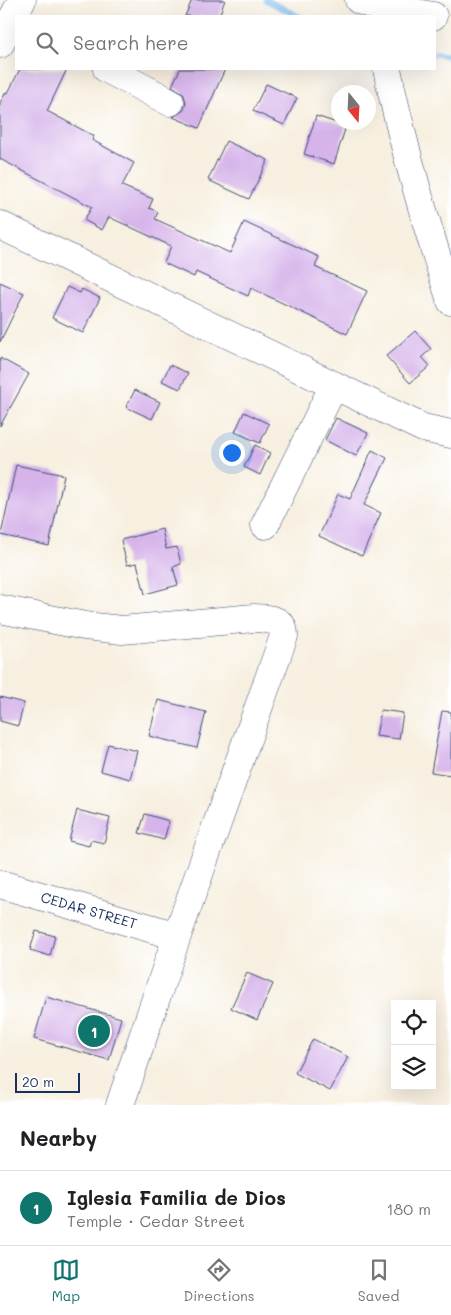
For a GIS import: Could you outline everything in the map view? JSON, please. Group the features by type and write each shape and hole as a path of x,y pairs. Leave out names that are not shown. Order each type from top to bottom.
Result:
{"main road":[{"path":"369,7 427,15"},
{"path":"436,16 451,18"},
{"path":"0,44 15,17"},
{"path":"109,70 170,102"},
{"path":"387,70 403,146 451,301"},
{"path":"0,225 423,428 451,434"},
{"path":"265,525 334,385"},
{"path":"0,609 85,626 122,630 254,618 275,619 281,623 284,636 177,936 120,1105"},
{"name":"CEDAR STREET","path":"0,884 177,936"}],"building":[{"path":"192,0 225,0 219,15 185,15"},
{"path":"20,70 67,70 47,111 94,136 92,140 134,163 122,186 153,199 149,208 158,212 155,219 230,253 244,222 319,257 315,267 367,291 347,334 251,288 248,296 196,272 194,277 164,263 171,246 109,217 102,230 84,220 92,207 0,159 0,103 6,92 8,93"},
{"path":"180,70 225,70 199,128 173,117 184,110 186,102 183,93 172,86"},
{"path":"266,84 297,98 284,125 253,111"},
{"path":"316,116 331,121 331,130 345,130 334,164 304,154"},
{"path":"226,141 268,160 249,199 208,180"},
{"path":"0,282 24,293 0,342"},
{"path":"67,287 80,293 82,289 100,298 83,333 52,318"},
{"path":"415,331 431,349 422,357 430,366 410,383 386,356"},
{"path":"0,358 29,374 0,426"},
{"path":"170,365 188,373 180,389 162,381"},
{"path":"135,390 160,402 152,419 126,407"},
{"path":"244,412 269,424 260,443 235,432"},
{"path":"336,418 368,433 356,456 325,440"},
{"path":"255,445 270,453 260,475 244,467"},
{"path":"372,450 387,458 364,505 381,513 362,556 319,536 338,494 350,499"},
{"path":"16,465 64,475 49,546 1,535"},
{"path":"162,529 166,549 177,547 181,564 173,567 178,585 145,594 137,563 127,565 121,540"},
{"path":"0,697 24,703 18,726 0,721"},
{"path":"158,700 206,712 197,748 149,736"},
{"path":"381,710 403,713 399,739 376,736"},
{"path":"442,711 451,712 451,775 431,772"},
{"path":"108,744 137,751 130,779 101,771"},
{"path":"77,810 110,818 104,843 91,840 89,846 69,841"},
{"path":"145,814 169,821 164,840 139,833"},
{"path":"36,931 55,936 50,956 30,950"},
{"path":"247,973 273,984 257,1020 231,1008"},
{"path":"46,997 121,1018 109,1060 34,1039"},
{"path":"313,1039 348,1057 330,1091 295,1073"}],"waterway":[{"path":"266,0 296,15"},
{"path":"436,54 451,56"}],"place":[{"name":"Iglesia Familia de Dios","path":"94,1031"}]}
